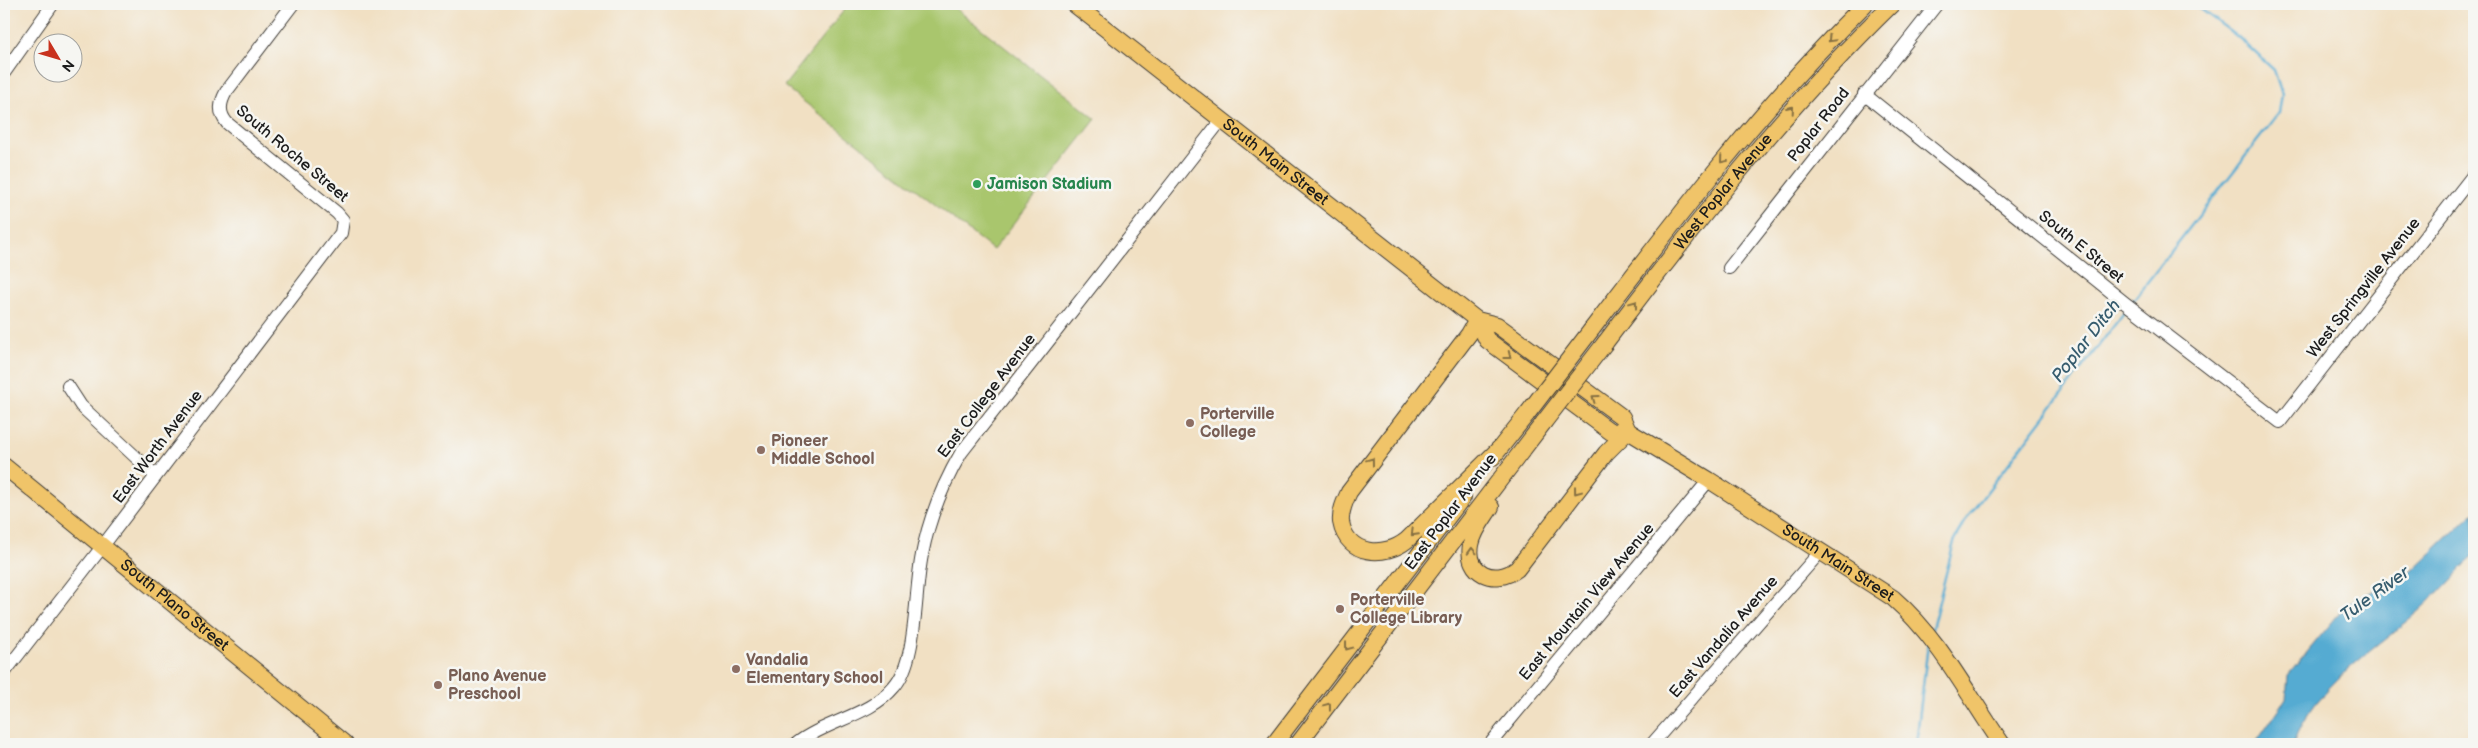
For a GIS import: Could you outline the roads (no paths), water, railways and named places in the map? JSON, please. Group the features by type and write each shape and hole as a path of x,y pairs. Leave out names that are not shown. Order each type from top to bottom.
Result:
{"main road":[{"name":"South Main Street","path":"1074,4 1478,320 1497,325 1622,417 1628,431 1709,480 1886,593 1918,623 1945,657 2002,744"},
{"name":"West Poplar Avenue","path":"1556,376 1741,138 1796,75 1865,4"},
{"name":"West Poplar Avenue","path":"1569,389 1688,233 1771,131 1827,68 1892,4"},
{"path":"1478,320 1349,492 1341,514 1341,521 1346,534 1356,544 1368,551 1382,552 1394,548 1407,540 1499,450"},
{"name":"East Poplar Avenue","path":"1274,744 1556,376"},
{"name":"East Poplar Avenue","path":"1298,744 1569,389"},
{"path":"1544,422 1472,540 1470,552 1473,562 1480,571 1489,577 1500,578 1517,569 1606,452 1628,431"},
{"name":"South Plano Street","path":"4,466 345,744"}],"street":[{"path":"4,73 54,4"},
{"name":"South Roche Street","path":"293,4 226,92 220,107 222,117 227,123 342,218 343,224 336,240"},
{"name":"Poplar Road","path":"1729,268 1864,94 1937,4"},
{"name":"South E Street","path":"1864,94 2125,303 2280,422"},
{"name":"East College Avenue","path":"796,744 829,725 864,709 894,688 905,670 911,644 921,556 931,516 943,484 961,453 1222,119"},
{"name":"West Springville Avenue","path":"2280,422 2474,174"},
{"name":"East Worth Avenue","path":"4,673 336,240"},
{"path":"68,386 81,406 156,476"},
{"name":"East Mountain View Avenue","path":"1490,744 1709,480"},
{"name":"East Vandalia Avenue","path":"1652,744 1821,551"}],"water":[{"name":"Tule River","path":"2474,512 2474,555 2445,586 2415,615 2345,672 2329,688 2303,723 2293,744 2255,744 2286,699 2288,675 2348,603 2410,573"}],"waterway":[{"name":"Poplar Ditch","path":"2131,303 2279,113 2282,94 2274,70 2238,37 2194,4"},
{"name":"Poplar Ditch","path":"1932,629 1955,538 1967,518 2126,310"},
{"name":"Poplar Ditch","path":"1916,744 1928,644"}],"place":[{"name":"Jamison Stadium","path":"977,184"},
{"name":"Porterville College","path":"1190,423"},
{"name":"Pioneer Middle School","path":"761,450"},
{"name":"Porterville College Library","path":"1340,609"},
{"name":"Vandalia Elementary School","path":"736,669"},
{"name":"Plano Avenue Preschool","path":"438,685"}]}
